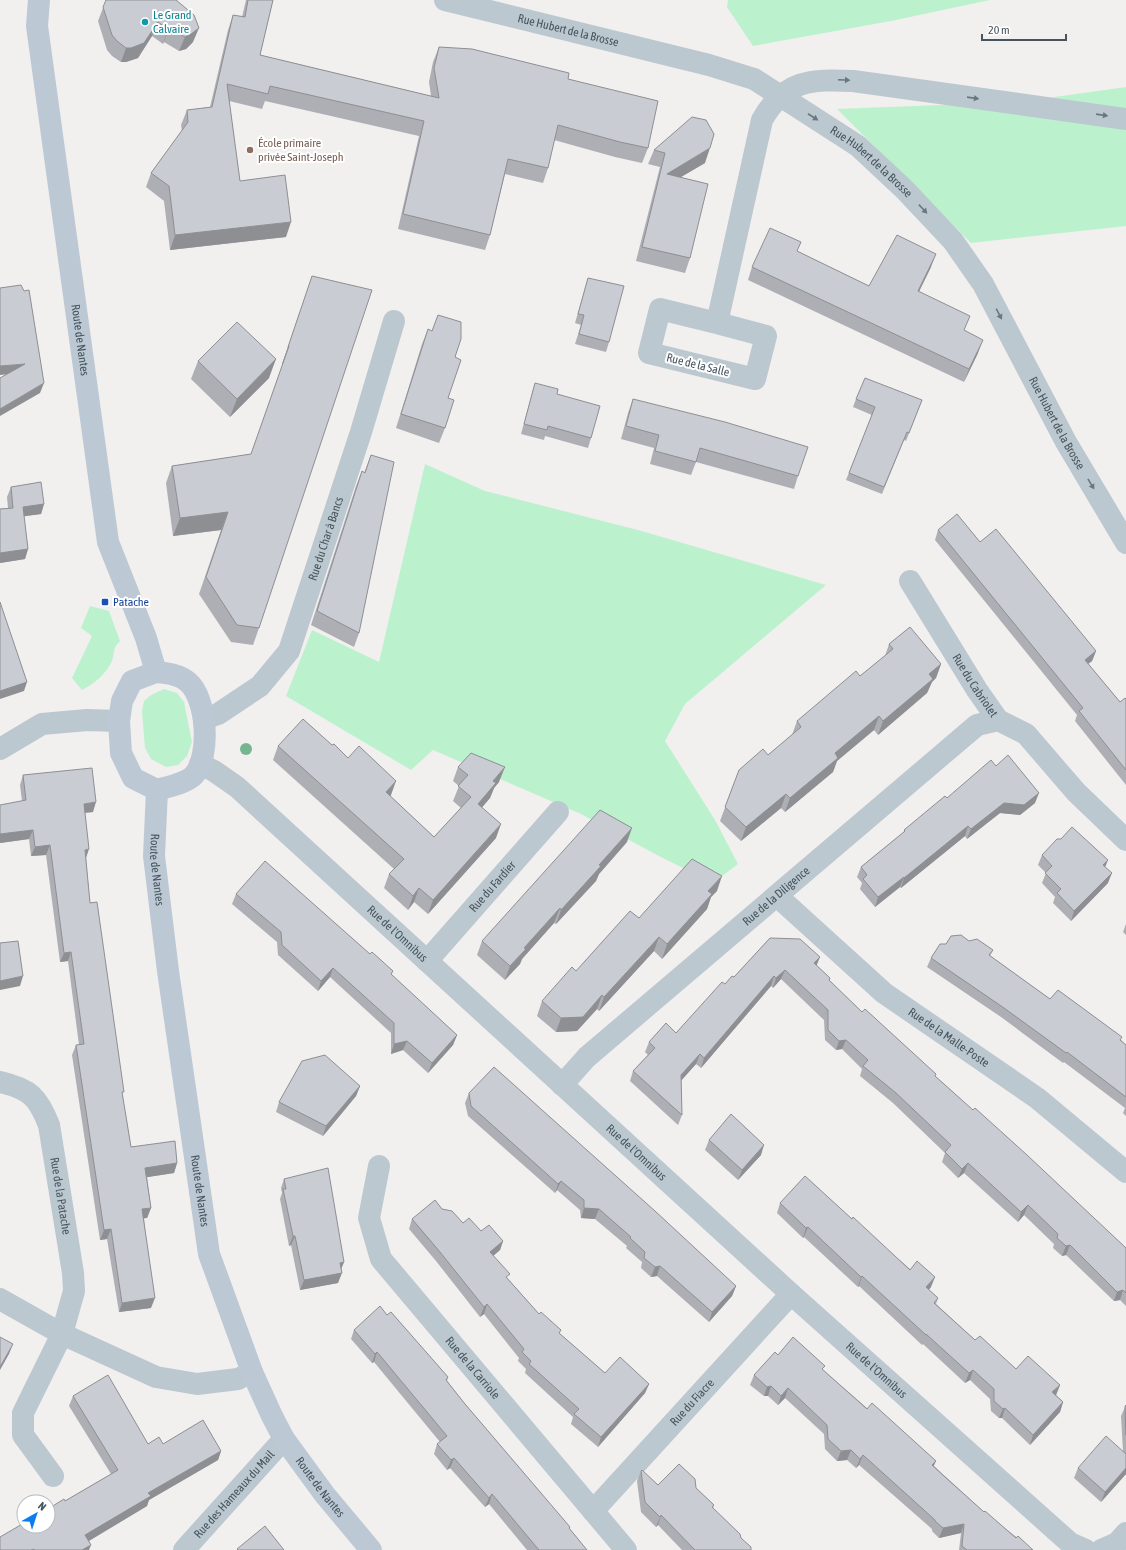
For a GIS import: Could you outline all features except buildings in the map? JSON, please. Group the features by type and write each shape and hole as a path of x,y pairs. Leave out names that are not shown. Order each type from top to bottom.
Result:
{"main road":[{"name":"Route de Nantes","path":"39,0 37,26 108,542 146,638 156,672"},
{"path":"156,672 172,674 188,682 196,693 204,719 204,745 200,764 193,776 177,784 157,790 133,778 121,753 118,722 122,701 132,681 156,672"},
{"name":"Route de Nantes","path":"157,790 154,856 168,971 209,1254 252,1372 284,1439 325,1495 371,1550"}],"street":[{"name":"Rue Hubert de la Brosse","path":"445,0 709,65 754,80 858,146 905,190 953,241 983,284 1066,442 1126,543"},
{"path":"717,323 762,120 769,106 795,85 826,80 853,81 1126,119"},
{"name":"Rue de la Salle","path":"660,309 717,323 766,336 755,379 649,353 660,309"},
{"name":"Rue du Char à Bancs","path":"204,719 218,714 260,686 289,652 361,432 394,321"},
{"name":"Rue du Cabriolet","path":"910,581 977,690 998,720 1026,734 1076,792 1126,840"},
{"path":"0,749 42,724 87,720 118,722"},
{"name":"Rue de la Diligence","path":"562,1085 587,1057 977,726 998,720"},
{"name":"Rue de l'Omnibus","path":"200,764 214,771 237,787 791,1294 1078,1546"},
{"name":"Rue du Fardier","path":"427,960 558,812"},
{"name":"Rue de la Malle-Poste","path":"777,896 884,993 1037,1098 1126,1172"},
{"name":"Rue de la Patache","path":"0,1082 13,1085 31,1094 42,1107 49,1125 73,1273 74,1291 62,1334 22,1413 23,1435 52,1476"},
{"name":"Rue de la Carriole","path":"379,1166 369,1218 381,1259 626,1550"},
{"name":"Rue du Fiacre","path":"593,1511 791,1294"},
{"path":"0,1299 62,1334 156,1377 196,1384 238,1379 252,1372"},
{"name":"Rue des Hameaux du Mail","path":"184,1550 284,1439"},
{"path":"1101,1550 1117,1543 1126,1532"}],"green space":[{"path":"728,0 990,0 891,21 753,46 727,7"},
{"path":"1126,87 1126,226 971,243 837,109 1019,102"},
{"path":"425,464 485,491 638,530 826,585 685,704 665,741 715,820 738,864 713,883 581,814 433,750 411,770 286,696 312,630 379,662"},
{"path":"90,606 109,611 120,641 115,648 112,661 103,674 95,682 82,690 72,678 92,636 81,628"},
{"path":"164,689 177,693 184,702 192,742 187,756 178,765 166,767 151,759 145,748 142,711 144,701 151,695"}],"place":[{"name":"Le Grand Calvaire","path":"145,22"},
{"name":"École primaire privée Saint-Joseph","path":"250,150"},
{"name":"Patache","path":"105,602"}]}
